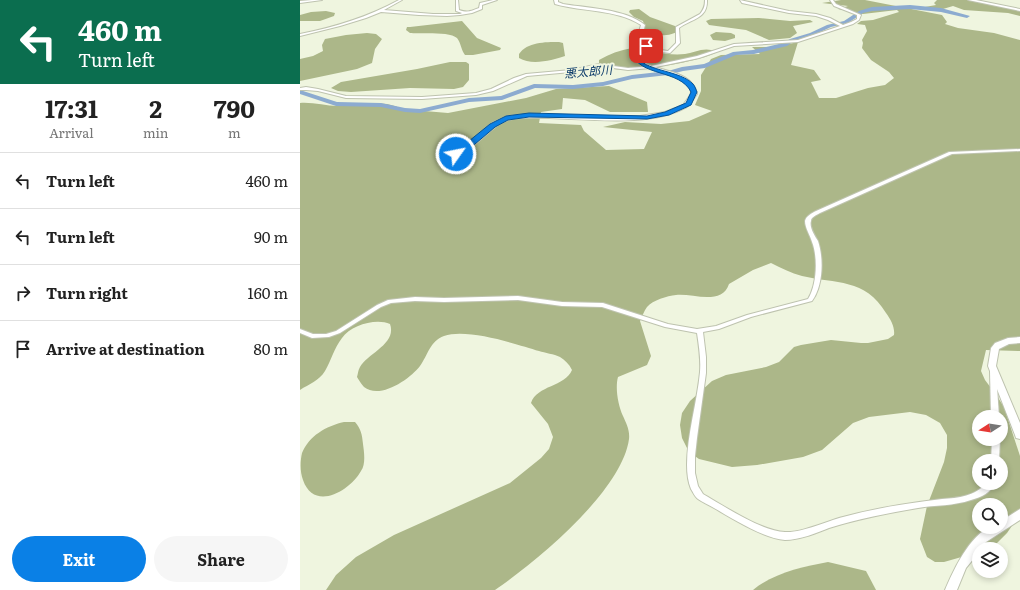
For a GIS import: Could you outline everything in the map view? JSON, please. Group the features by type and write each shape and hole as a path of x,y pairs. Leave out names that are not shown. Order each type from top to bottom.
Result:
{"street":[{"path":"300,2 321,0"},
{"path":"300,35 331,28 382,11 402,0"},
{"path":"457,0 458,11 465,14"},
{"path":"382,11 453,15 465,14 478,10 481,8 481,4 483,3 496,0"},
{"path":"456,154 492,126 506,118 529,115 647,118 667,114 688,104 694,92 690,85 676,76 645,65 636,59 635,53 643,25 640,22 621,15 563,5 556,3 556,0"},
{"path":"637,49 646,46 664,52 669,52 674,49 679,40 677,28 699,16 705,8 706,0"},
{"path":"741,0 743,2 766,8 824,17 842,26"},
{"path":"300,89 316,88 335,96 346,97 440,98 486,92 521,77 571,71 599,65 628,69 651,67 698,58 734,45 798,41 852,23 858,19 859,15 835,6 830,0"},
{"path":"970,0 1020,10"},
{"path":"300,331 312,336 327,336 338,332 379,306 390,301 415,299 444,300 518,298 562,304 604,305 667,326 700,331 717,328 749,316 810,300 814,296 817,280 818,259 816,246 808,222 809,218 818,212 951,153 1020,150"},
{"path":"700,331 704,355 703,375 693,438 691,466 694,491 700,496 751,524 785,536 849,519 928,504 971,498 984,490"},
{"path":"994,410 992,366 995,348 998,345 1008,341 1020,340"},
{"path":"992,366 1020,435"},
{"path":"1008,522 1020,514"},
{"path":"951,590 962,565 982,539 990,534"}],"green space":[{"path":"841,0 865,0 942,15 947,22 945,24 958,28 994,33 1020,40 1020,351 986,350 981,371 985,380 1005,410 972,410 972,446 1008,446 1008,419 1020,456 1020,514 1008,532 1008,498 972,498 972,534 1006,534 998,542 972,542 972,554 944,562 935,562 927,557 920,539 927,506 944,462 947,448 947,435 940,423 926,415 910,412 869,417 853,423 822,450 803,457 757,465 732,467 699,459 689,452 682,438 680,425 682,413 690,401 712,381 726,375 766,367 779,362 794,347 801,345 831,340 868,343 888,339 894,335 890,318 878,302 859,288 849,284 798,275 771,263 753,270 729,284 725,291 720,295 713,297 683,295 664,297 656,300 647,307 640,321 651,356 647,365 618,377 617,381 618,402 629,433 629,439 623,459 611,480 595,502 554,543 513,577 495,590 326,590 336,575 356,557 394,535 510,483 541,458 549,449 553,437 548,424 531,403 534,397 545,389 563,380 572,370 565,361 555,355 478,335 454,334 444,336 435,341 420,366 402,382 386,389 378,391 371,390 364,387 357,377 359,368 386,343 391,331 390,324 384,322 371,322 357,326 346,333 337,346 323,374 317,380 300,390 300,103 345,106 379,103 401,109 448,113 526,98 556,89 609,86 647,102 648,112 610,112 585,100 563,98 562,109 541,112 539,123 581,125 584,131 606,150 644,149 652,132 603,127 625,122 661,124 689,121 712,111 695,105 701,91 701,75 711,59 721,55 760,54 752,47 775,47 798,42 791,65 814,70 821,80 811,82 819,98 836,98 868,88 885,85 894,78 889,72 871,60 862,48 862,40 867,31 865,25 857,24 861,21 873,20 899,12 897,10 863,14 838,9 848,6 822,3"},
{"path":"937,0 977,0 1020,9 1020,16 1008,13 964,10 953,6 943,9 925,7 936,5 934,3"},
{"path":"639,9 650,17 675,26 679,30 668,35 654,35 646,33 643,21 634,17 629,12 630,10"},
{"path":"326,11 335,13 334,16 320,21 300,21 300,15 311,12"},
{"path":"759,18 790,21 810,20 813,22 793,26 797,33 790,38 769,40 746,30 709,25 706,21 711,19"},
{"path":"462,21 477,38 501,48 500,50 465,55 457,38 453,36 448,34 410,33 406,30 407,27"},
{"path":"716,32 731,33 735,35 735,38 725,41 713,40 710,35"},
{"path":"367,33 376,34 382,39 375,49 372,63 357,69 300,81 300,59 313,56 323,51 322,45 325,39"},
{"path":"559,42 563,43 565,56 536,62 530,62 519,58 519,54 522,50 531,45"},
{"path":"632,48 671,54 685,54 704,50 711,50 715,53 706,57 675,64 637,69 607,68 599,64 599,60 607,56"},
{"path":"450,62 466,62 469,64 469,80 463,87 454,89 410,88 351,92 338,91 331,88 341,82"},
{"path":"344,422 355,422 360,429 364,454 363,468 356,478 341,491 332,495 315,495 308,490 302,477 302,453 309,442 319,433 331,426"},
{"path":"828,562 866,571 876,590 753,590 779,575 808,566"}],"waterway":[{"name":"悪太郎川","path":"300,92 336,104 381,105 405,110 420,111 469,100 502,98 534,86 573,87 603,84 632,77 668,73 682,69 705,66 735,53 754,52 766,48 785,45 792,40 812,34 829,26 846,22 861,12 872,9 910,7 941,10 967,16"}],"route":[{"path":"456,154 492,126 506,118 529,115 647,118 667,114 682,108 692,99 694,92 693,89 684,80 667,72 645,65 636,59 635,53 637,49 642,46 646,46"}]}
